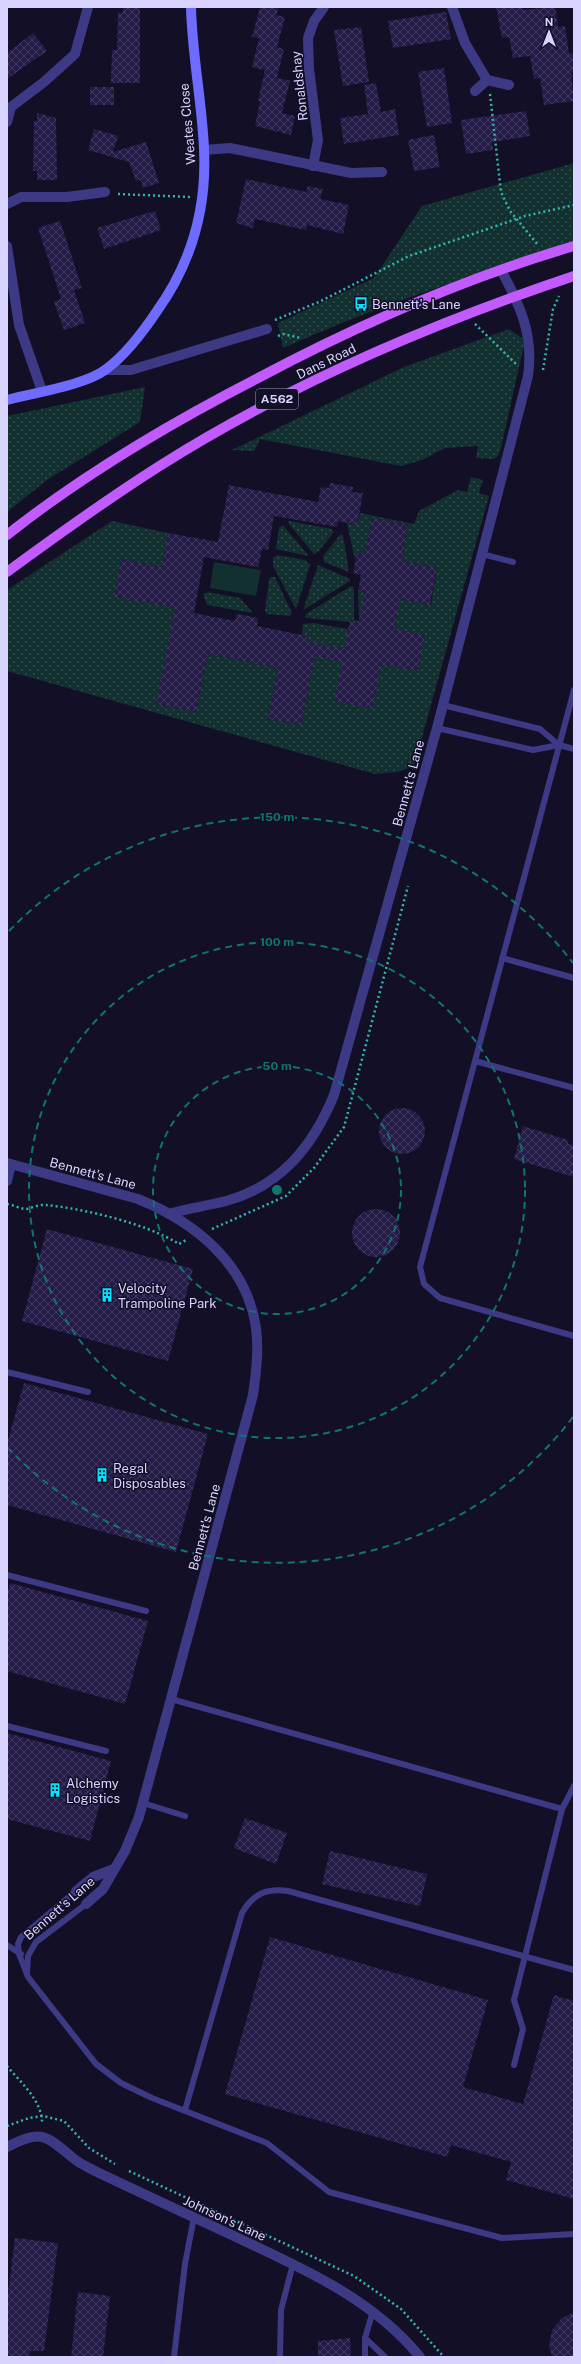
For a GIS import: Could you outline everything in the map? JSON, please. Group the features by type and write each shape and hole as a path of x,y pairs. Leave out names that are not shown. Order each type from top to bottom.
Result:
{"main road":[{"name":"Dans Road","path":"7,535 73,487 144,440 212,401 321,345 422,300 500,270 574,246"},
{"name":"Dans Road","path":"7,572 74,523 159,466 274,401 373,354 442,324 515,296 574,276"}],"street":[{"path":"7,122 11,107 44,82 75,54 88,7"},
{"name":"Weates Close","path":"7,400 86,380 105,370 141,335 174,288 193,245 202,198 204,150 192,49 191,7"},
{"name":"Ronaldshay","path":"313,166 318,140 309,69 308,38 314,21 324,7"},
{"path":"452,7 465,43 488,80 509,85"},
{"path":"475,91 488,80"},
{"path":"204,150 230,148 351,173 382,172"},
{"path":"7,204 21,197 67,197 105,192"},
{"path":"7,246 19,325 42,391"},
{"name":"Bennett's Lane","path":"169,1214 225,1201 258,1189 272,1181 290,1167 301,1154 325,1116 341,1074 437,728 530,364 528,328 515,296 500,270"},
{"path":"105,370 131,370 267,329"},
{"path":"7,1180 9,1164"},
{"name":"Bennett's Lane","path":"9,1164 138,1199 185,1223 213,1245 237,1274 252,1308 257,1349 252,1395 143,1803 134,1832 103,1889 86,1904"},
{"name":"Bennett's Lane","path":"76,1891 93,1877 114,1869"},
{"name":"Johnson's Lane","path":"7,2147 31,2137 51,2139 74,2159 95,2171 293,2264 341,2290 387,2322 420,2357"}],"lane":[{"path":"482,554 513,562"},
{"path":"574,690 420,1267 424,1284 440,1298 574,1336"},
{"path":"443,705 540,729 559,745 574,749"},
{"path":"437,728 533,750 559,745"},
{"path":"502,958 574,978"},
{"path":"475,1061 574,1088"},
{"path":"7,1372 88,1392"},
{"path":"7,1575 146,1611"},
{"path":"171,1699 562,1809"},
{"path":"7,1726 106,1750"},
{"path":"514,2065 523,2030 514,2000 562,1809 574,1786"},
{"path":"143,1803 185,1816"},
{"path":"185,2110 242,1913 247,1903 256,1895 266,1890 288,1891 574,1970"},
{"name":"Bennett's Lane","path":"28,1977 19,1954 18,1944 25,1933 76,1891"},
{"name":"Bennett's Lane","path":"28,1977 28,1956 36,1942 86,1904"},
{"path":"7,1946 19,1954 28,1956"},
{"path":"28,1977 86,2052 107,2074 152,2098 267,2143 329,2192 502,2238 574,2234"},
{"path":"174,2357 185,2264 194,2218"},
{"path":"280,2357 282,2310 293,2264"},
{"path":"365,2357 365,2338 373,2311"},
{"path":"365,2338 385,2357"}],"path":[{"path":"488,80 501,192 504,201 537,245"},
{"path":"105,192 129,196 202,198"},
{"path":"302,338 284,334 271,339 267,329 267,323 322,300 409,256 518,220 574,205"},
{"path":"474,324 516,364"},
{"path":"7,1204 26,1209 34,1205 46,1204 86,1212 135,1224 179,1244"},
{"path":"7,2066 31,2095 41,2112"}],"green space":[{"path":"574,163 574,244 500,267 390,305 354,318 283,348 278,323 374,278 422,206"},
{"path":"509,329 522,338 524,345 501,448 498,456 493,459 476,458 478,446 445,448 422,460 401,466 260,439 254,451 232,450 404,367"},
{"path":"145,387 140,422 47,480 7,512 7,416"},
{"path":"471,477 483,480 479,493 489,496 414,766 397,772 375,774 7,671 7,590 112,521 168,533 162,567 121,559 189,610 156,704 196,712 208,654 278,668 268,719 301,725 315,656 302,635 303,624 313,623 348,629 350,622 307,618 305,617 306,614 351,586 354,587 354,620 359,621 358,591 431,605 437,568 402,561 408,525 372,518 365,554 357,553 355,560 347,523 357,525 360,513 414,524 419,511 458,490 467,492"},
{"path":"289,521 332,529 334,532 318,552 314,554 288,523"},
{"path":"283,525 308,556 276,549 279,528"},
{"path":"340,535 343,535 349,572 324,562 323,556"},
{"path":"277,555 305,560 310,565 296,609 273,566 273,558"},
{"path":"214,562 261,570 256,596 210,588"},
{"path":"318,565 350,579 350,581 303,610"},
{"path":"271,577 275,577 292,613 290,616 267,614 265,611 269,579"},
{"path":"208,592 240,598 253,613 207,605 203,594"}],"building":[{"path":"123,7 140,7 140,83 111,83 112,50 117,50 118,13 123,13"},
{"path":"260,7 279,7 276,15 285,17 277,47 284,49 277,78 290,81 282,113 295,116 291,135 255,126 260,101 258,101 265,70 252,67 259,38 252,37"},
{"path":"496,7 523,7 523,10 555,7 558,27 565,26 569,54 573,53 574,72 571,73 574,101 544,105 540,78 534,79 530,56 513,58 509,37 502,38"},
{"path":"446,12 451,39 393,48 388,21"},
{"path":"361,27 369,82 343,86 334,30"},
{"path":"33,33 47,51 7,79 7,53"},
{"path":"444,68 452,123 427,127 418,72"},
{"path":"376,83 381,112 395,109 399,135 344,144 340,118 368,114 364,85"},
{"path":"90,87 114,87 114,105 90,105"},
{"path":"526,111 530,136 492,142 493,150 466,154 461,120"},
{"path":"37,113 56,118 57,180 37,180 37,171 33,171 34,121 37,121"},
{"path":"94,129 118,136 113,152 146,142 159,183 143,188 141,180 136,181 129,162 88,150"},
{"path":"434,135 440,167 414,171 408,140"},
{"path":"246,179 306,192 308,186 323,189 320,199 349,205 343,234 307,225 306,230 255,219 253,228 236,223"},
{"path":"155,211 161,230 104,249 97,228"},
{"path":"60,221 82,288 74,290 85,323 64,330 54,302 61,299 38,228"},
{"path":"330,483 353,487 352,492 363,493 357,525 338,521 337,527 274,516 268,550 262,549 258,567 204,557 194,613 235,621 237,614 258,618 257,626 307,636 306,641 345,649 350,620 359,622 365,592 358,591 361,575 353,573 357,553 365,554 372,518 408,525 402,561 437,568 430,605 400,599 394,629 425,635 418,671 382,665 372,709 334,701 342,662 315,656 301,725 268,719 278,668 208,654 196,712 156,704 175,608 114,597 121,559 162,567 168,533 218,542 229,485 318,502 321,487 329,488"},
{"path":"407,1108 419,1114 424,1122 424,1140 419,1148 411,1153 397,1154 385,1148 380,1140 379,1126 385,1114 393,1109"},
{"path":"523,1126 568,1140 568,1144 574,1145 574,1177 514,1159"},
{"path":"376,1209 385,1211 393,1216 398,1224 400,1233 398,1242 393,1250 385,1255 376,1257 367,1255 359,1250 354,1242 352,1233 354,1224 359,1216 367,1211"},
{"name":"Velocity Trampoline Park","path":"47,1229 193,1269 168,1361 22,1321"},
{"name":"Regal Disposables","path":"24,1383 208,1434 176,1552 7,1505 7,1444"},
{"path":"10,1583 148,1621 125,1704 7,1671 7,1595"},
{"name":"Alchemy Logistics","path":"7,1733 111,1761 90,1841 7,1819"},
{"path":"245,1818 287,1833 276,1864 234,1848"},
{"path":"330,1851 427,1874 420,1906 322,1884"},
{"path":"270,1937 488,2000 463,2087 523,2104 554,1995 574,2001 574,2199 506,2180 511,2162 451,2145 447,2157 225,2094"},
{"path":"15,2238 58,2243 44,2351 30,2351 29,2357 7,2357 7,2302"},
{"path":"78,2292 110,2296 103,2357 71,2357"},
{"path":"574,2312 574,2357 552,2357 549,2345 552,2330 562,2318"},
{"path":"350,2338 351,2357 318,2357 318,2341"}],"place":[{"name":"Bennett's Lane","path":"361,304"},
{"name":"Velocity Trampoline Park","path":"107,1295"},
{"name":"Regal Disposables","path":"102,1475"},
{"name":"Alchemy Logistics","path":"55,1790"}]}
